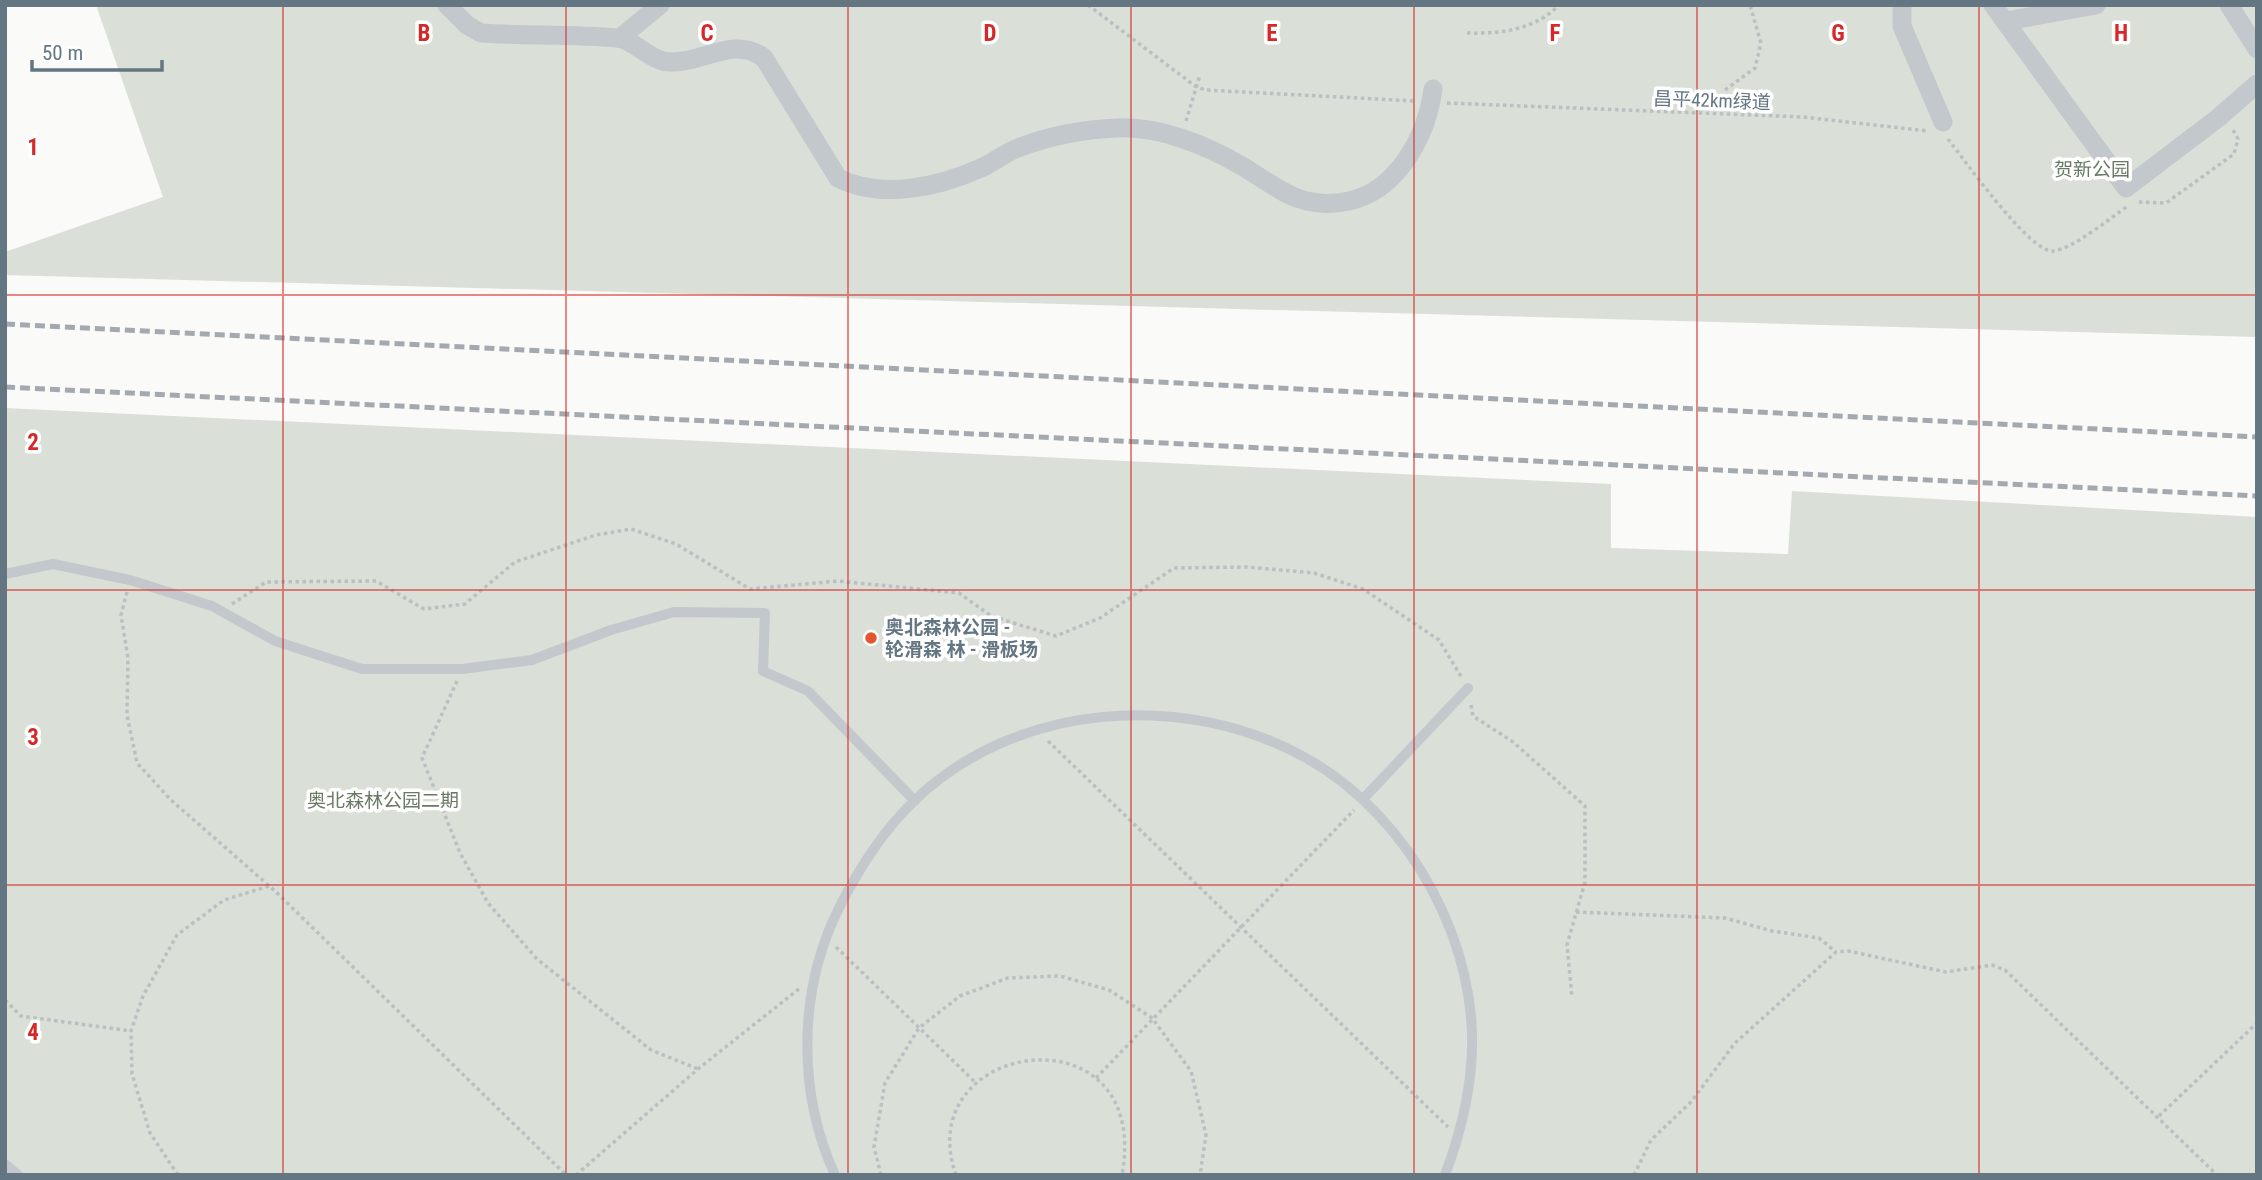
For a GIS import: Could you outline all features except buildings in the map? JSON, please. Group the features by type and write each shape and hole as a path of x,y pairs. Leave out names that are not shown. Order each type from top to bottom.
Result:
{"street":[{"path":"447,5 467,25 481,33 620,38 668,62 687,61 735,48 754,50 764,58 838,178 855,187 885,190 950,181 1018,148 1096,128 1149,129 1230,160 1289,197 1319,205 1352,200 1381,184 1406,160 1423,134 1432,95"},
{"path":"620,38 660,5"},
{"path":"1902,5 1902,26 1943,122"},
{"path":"1993,5 2131,194 2231,121 2257,84"},
{"path":"2006,21 2095,5"},
{"path":"2229,5 2257,49"}],"lane":[{"path":"5,574 53,564 130,580 212,606 275,641 362,669 462,669 533,660 611,630 674,612 765,613 763,671 808,691 915,801"},
{"path":"1363,799 1468,688"},
{"path":"835,1175 820,1143 806,1061 813,978 825,936 861,863 915,801 962,765 993,748 1037,730 1105,715 1175,715 1243,730 1307,758 1363,799 1412,855 1448,920 1468,991 1471,1052 1459,1138 1445,1175"},
{"path":"5,1164 18,1175"}],"path":[{"name":"昌平42km绿道","path":"1088,5 1195,86 1205,90 1432,95 1803,117 1927,131 1948,139 2015,223 2044,250 2054,251 2069,245 2131,194 2147,192"},
{"path":"1467,33 1518,30 1549,16 1559,5"},
{"path":"1726,90 1755,68 1761,43 1750,5"},
{"path":"1181,140 1199,75"},
{"path":"2131,194 2149,204 2166,202 2201,181 2234,154 2238,139 2231,121"},
{"path":"2225,134 2231,121"},
{"path":"221,610 266,582 376,581 424,608 465,604 515,562 596,535 631,529 676,544 750,589 838,581 959,593 991,616 1056,636 1100,618 1174,568 1247,567 1314,573 1363,589 1439,640 1468,688 1473,716 1513,742 1585,806 1585,882 1567,945 1572,997"},
{"path":"130,580 121,615 128,658 127,715 137,763 171,800 269,886 566,1175"},
{"path":"462,669 422,758 460,853 488,903 537,958 651,1051 698,1069"},
{"path":"1037,730 1459,1138"},
{"path":"1096,1078 1363,799"},
{"path":"178,1175 150,1133 132,1074 131,1031 142,996 177,935 224,900 269,886"},
{"path":"1577,912 1725,918 1772,931 1819,939 1836,952"},
{"path":"825,936 976,1083"},
{"path":"1634,1175 1651,1140 1691,1102 1735,1043 1836,952 1848,951 1946,972 1992,965 2005,970 2217,1175"},
{"path":"881,1175 874,1147 885,1083 919,1028 960,996 1008,978 1060,976 1109,990 1152,1018 1191,1071 1206,1135 1200,1175"},
{"path":"576,1175 698,1069 813,978"},
{"path":"5,1000 21,1017 131,1031"},
{"path":"2159,1116 2257,1023"},
{"path":"956,1175 951,1161 951,1133 959,1106 976,1083 1003,1065 1035,1057 1068,1062 1096,1078 1118,1106 1127,1139 1122,1175"}],"green space":[{"name":"贺新公园","path":"96,5 2257,5 2257,337 5,275 5,252 163,197"},
{"name":"奥北森林公园二期","path":"5,408 1611,484 1611,548 1788,554 1792,491 2257,517 2257,1175 5,1175"}],"railway":[{"path":"5,324 2257,437"},
{"path":"5,387 2257,496"}],"place":[{"name":"奥北森林公园 - 轮滑森 林 - 滑板场","path":"871,638"}]}
